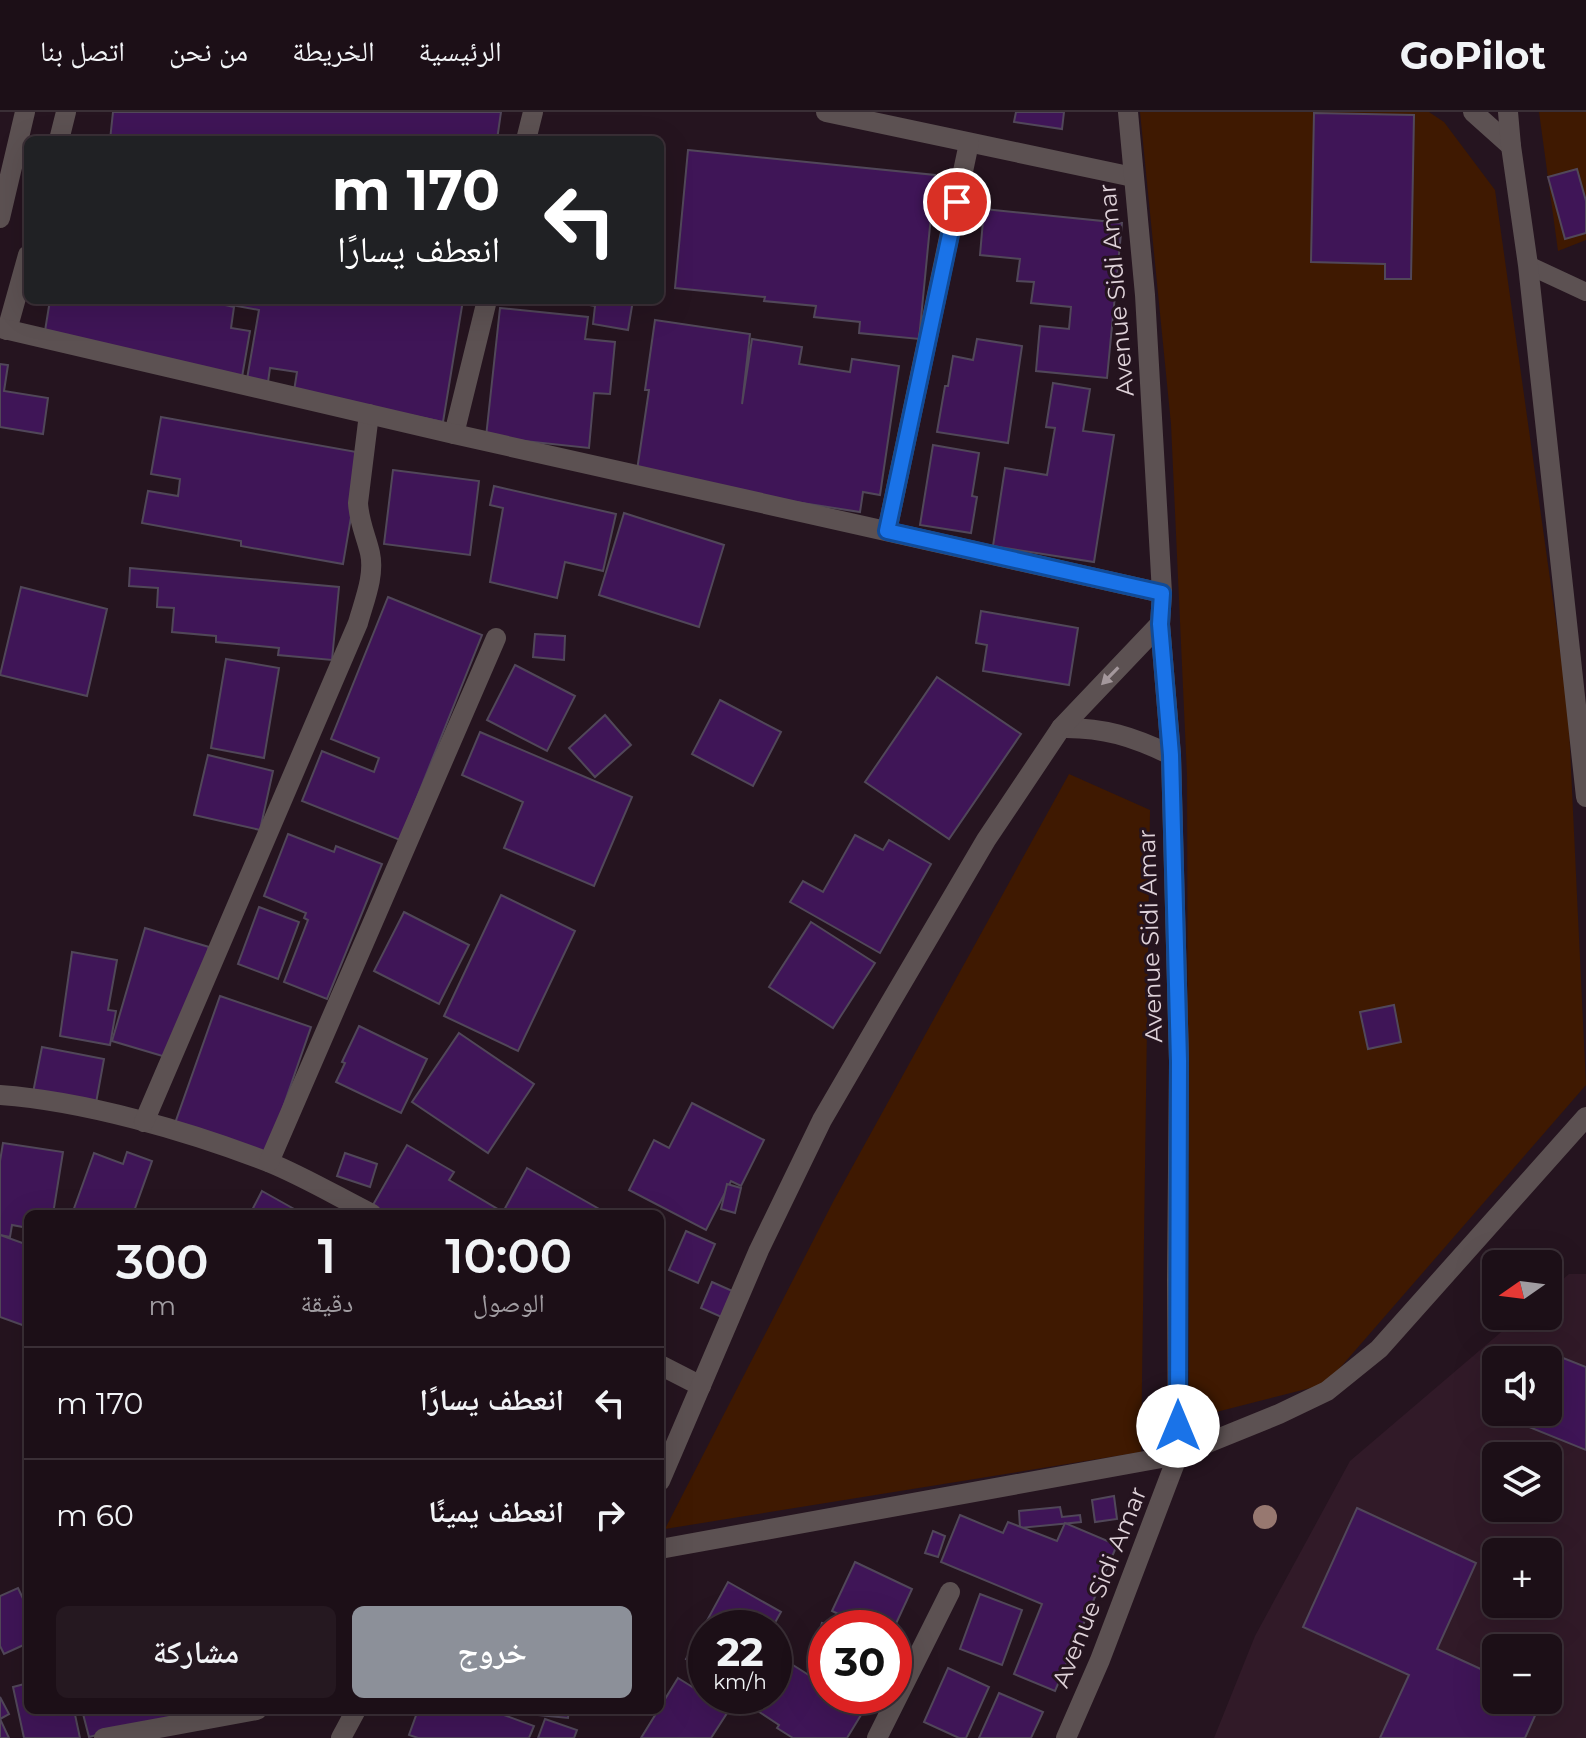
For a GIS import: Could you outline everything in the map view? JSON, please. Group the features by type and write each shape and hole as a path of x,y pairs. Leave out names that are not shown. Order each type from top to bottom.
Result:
{"street":[{"path":"0,218 25,112"},
{"path":"60,136 66,112"},
{"path":"527,136 533,112"},
{"path":"826,112 1133,177"},
{"name":"Avenue Sidi Amar","path":"1066,1738 1100,1660 1178,1455 1179,1061 1171,755 1160,624 1162,593 1145,295 1128,112"},
{"path":"1473,112 1511,146"},
{"path":"1508,112 1528,265 1586,797"},
{"path":"887,531 969,143"},
{"path":"24,267 4,329 1162,593"},
{"path":"454,434 486,304"},
{"path":"144,1122 358,623 371,576 371,555 359,518 358,503 369,414"},
{"path":"664,1472 759,1250 822,1120 986,840 1061,728 1160,624"},
{"path":"269,1162 496,638"},
{"path":"1574,694 1586,722"},
{"path":"1061,728 1087,727 1128,735 1171,755"},
{"path":"0,1095 62,1104 144,1122 269,1162 364,1210"},
{"path":"664,1548 1178,1455 1327,1391 1379,1349 1586,1117"},
{"path":"664,1367 701,1386"},
{"path":"877,1738 950,1592"},
{"path":"104,1738 235,1714"},
{"path":"341,1738 354,1714"}],"lane":[{"path":"1528,265 1586,292"}],"shaded area":[{"path":"1140,112 1429,112 1444,122 1495,190 1568,706 1586,1085 1326,1384 1189,1419 1187,775 1171,424"},
{"path":"1539,112 1586,112 1586,240 1558,251"},
{"path":"1069,774 1150,810 1141,1452 665,1529 834,1200"},
{"path":"1569,1274 1586,1274 1586,1738 1214,1738 1255,1636 1350,1461 1482,1348 1482,1426 1562,1426 1562,1346 1485,1346 1504,1330 1562,1330 1562,1280"}],"building":[{"path":"113,112 501,112 498,136 110,136"},
{"path":"1016,112 1064,112 1062,129 1014,122"},
{"path":"1314,113 1414,115 1411,279 1385,279 1385,264 1311,262"},
{"path":"688,150 935,175 919,339 859,333 860,322 814,317 816,306 764,301 765,297 675,288"},
{"path":"1577,169 1586,201 1586,233 1565,239 1548,177"},
{"path":"984,209 1122,223 1107,378 1036,371 1040,326 1069,329 1071,307 1031,303 1034,282 1017,281 1020,259 980,255"},
{"path":"49,304 221,304 234,307 231,328 250,331 242,377 44,337"},
{"path":"226,304 462,304 443,422 294,391 297,372 270,368 268,382 247,379 259,310"},
{"path":"584,304 632,304 628,330 593,324 595,306"},
{"path":"500,308 588,317 585,339 615,342 610,394 594,393 589,448 486,437"},
{"path":"655,320 750,334 742,404 752,339 802,347 799,364 850,372 852,359 899,366 880,495 863,492 860,512 636,477 649,390 645,390"},
{"path":"977,339 1022,346 1008,443 937,432 953,356 973,360"},
{"path":"0,364 8,365 4,391 48,398 43,434 0,427"},
{"path":"1053,383 1090,389 1083,431 1114,435 1094,562 993,546 1005,468 1047,475 1055,428 1046,427"},
{"path":"161,417 362,453 343,564 241,546 241,541 142,523 148,491 178,496 180,479 151,474"},
{"path":"933,445 979,453 972,496 977,497 971,533 920,525"},
{"path":"393,470 479,481 470,555 384,544"},
{"path":"494,486 616,514 603,571 565,562 557,598 490,582 503,508 490,505"},
{"path":"624,513 724,545 699,627 599,595"},
{"path":"130,568 339,587 332,660 278,655 279,648 216,642 216,636 172,632 174,608 157,607 158,588 129,586"},
{"path":"21,587 107,609 87,696 0,675"},
{"path":"388,597 482,635 400,840 302,801 322,751 374,772 379,758 331,739"},
{"path":"981,611 1078,628 1069,685 983,671 987,645 976,643"},
{"path":"535,634 565,636 564,660 533,657"},
{"path":"226,659 279,668 264,758 211,748"},
{"path":"515,665 575,696 547,751 487,720"},
{"path":"937,677 1021,734 949,839 865,782"},
{"path":"720,700 781,732 753,786 692,754"},
{"path":"605,715 631,745 595,777 569,748"},
{"path":"480,732 632,797 594,886 504,848 523,802 462,775"},
{"path":"208,755 273,771 260,830 194,815"},
{"path":"288,834 334,852 336,846 382,864 327,999 284,982 308,920 304,918 306,913 264,896"},
{"path":"855,835 883,850 889,840 931,864 880,953 790,902 803,881 823,892"},
{"path":"501,895 575,931 518,1051 444,1016"},
{"path":"259,907 299,922 278,979 238,964"},
{"path":"404,912 469,945 439,1004 374,971"},
{"path":"811,922 875,963 833,1028 769,987"},
{"path":"145,928 209,947 176,1060 112,1041"},
{"path":"72,952 117,960 108,1010 116,1011 110,1045 60,1036"},
{"path":"220,996 311,1027 264,1162 173,1129"},
{"path":"1394,1005 1401,1042 1368,1049 1360,1012"},
{"path":"359,1026 427,1059 401,1113 336,1082"},
{"path":"459,1033 534,1084 488,1153 412,1102"},
{"path":"42,1047 104,1059 94,1114 31,1103"},
{"path":"692,1103 764,1140 741,1186 731,1181 706,1230 629,1190 654,1140 669,1148"},
{"path":"3,1143 63,1152 54,1210 24,1210 24,1227 12,1225 10,1237 0,1235 0,1161"},
{"path":"407,1145 454,1172 449,1180 500,1210 370,1210"},
{"path":"127,1152 152,1161 134,1210 73,1210 94,1153 123,1164"},
{"path":"345,1153 377,1164 370,1187 337,1176"},
{"path":"527,1168 601,1210 504,1210"},
{"path":"727,1184 741,1188 735,1213 721,1209"},
{"path":"262,1191 296,1210 252,1210"},
{"path":"686,1231 715,1244 698,1283 669,1270"},
{"path":"0,1235 24,1244 24,1326 0,1317"},
{"path":"712,1282 737,1293 726,1319 701,1308"},
{"path":"1562,1358 1586,1367 1586,1450 1526,1426 1562,1426"},
{"path":"1114,1496 1117,1519 1095,1522 1092,1500"},
{"path":"1060,1507 1062,1517 1080,1515 1081,1522 1020,1528 1019,1511"},
{"path":"1357,1508 1476,1563 1437,1649 1482,1670 1482,1714 1536,1714 1525,1738 1380,1738 1409,1675 1303,1627"},
{"path":"960,1515 1003,1533 1008,1522 1057,1541 1065,1523 1117,1545 1055,1691 1014,1674 1042,1604 941,1562"},
{"path":"933,1531 945,1536 938,1557 925,1553"},
{"path":"855,1562 912,1589 902,1610 832,1610"},
{"path":"728,1582 777,1610 713,1610"},
{"path":"18,1588 24,1601 24,1645 4,1654 0,1646 0,1596"},
{"path":"980,1594 1022,1610 1002,1665 960,1649"},
{"path":"792,1664 808,1675 808,1714 862,1714 847,1738 793,1738 777,1728 779,1725 762,1714 792,1714"},
{"path":"948,1668 989,1687 966,1738 959,1738 924,1722"},
{"path":"678,1678 688,1684 688,1714 726,1714 711,1738 641,1738 656,1714 664,1714 664,1701"},
{"path":"24,1684 24,1714 75,1714 80,1738 24,1738 13,1687"},
{"path":"999,1693 1043,1712 1031,1738 979,1738"},
{"path":"0,1697 9,1714 0,1719"},
{"path":"83,1714 175,1716 89,1737"},
{"path":"417,1714 501,1714 534,1726 529,1738 418,1738 409,1735"},
{"path":"539,1714 568,1714 568,1718"},
{"path":"0,1719 9,1738 0,1738"},
{"path":"545,1719 577,1730 574,1738 538,1738"}],"route":[{"path":"957,202 887,531 1162,593 1160,624 1171,755 1179,1061 1178,1426"}]}
